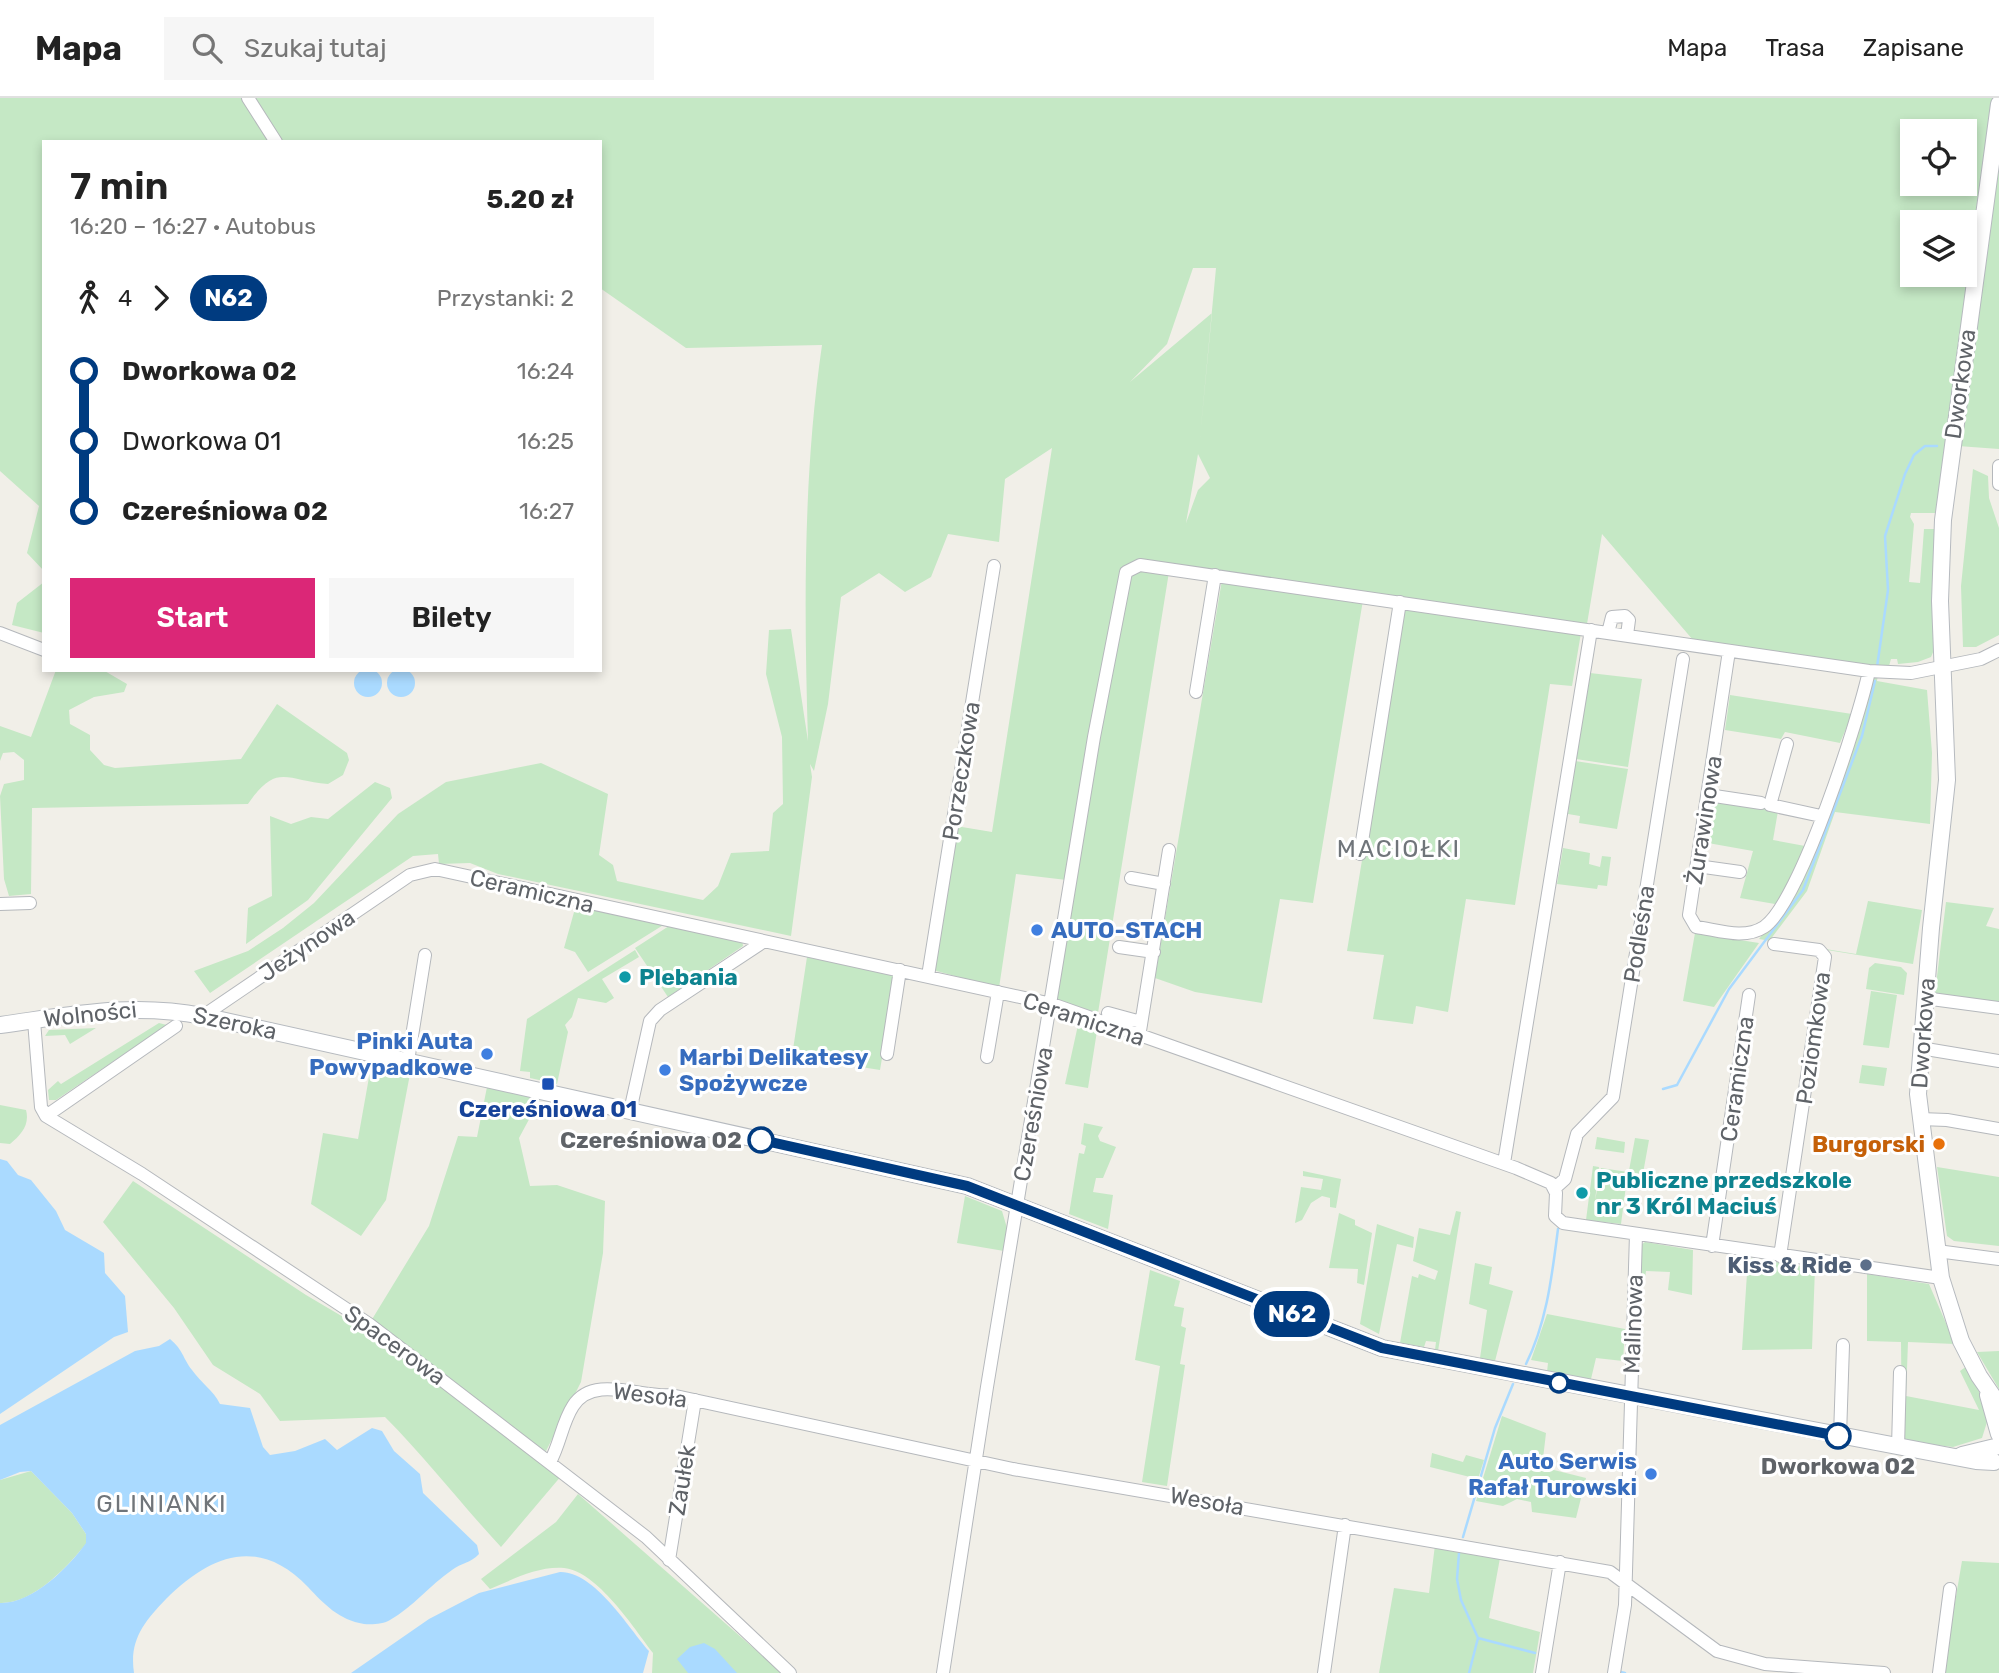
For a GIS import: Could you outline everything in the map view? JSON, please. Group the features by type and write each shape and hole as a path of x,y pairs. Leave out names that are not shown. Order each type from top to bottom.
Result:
{"street":[{"path":"248,98 275,140"},
{"name":"Dworkowa","path":"1999,104 1943,520 1940,600 1948,737 1947,790 1920,1048 1920,1119 1941,1278 1961,1341 1987,1390 1999,1405"},
{"path":"1999,466 1999,484"},
{"name":"Czereśniowa","path":"943,1673 1017,1204 1126,572 1140,565 1215,575"},
{"name":"Porzeczkowa","path":"928,976 994,566"},
{"path":"1196,692 1215,575 1898,674 1981,659 1999,650"},
{"path":"1360,854 1400,602"},
{"path":"1608,633 1612,617 1625,616 1629,620 1627,635"},
{"path":"1522,1019 1588,630"},
{"path":"1504,1163 1588,630"},
{"path":"0,633 42,649"},
{"name":"Żurawinowa","path":"1729,651 1689,915 1696,927 1742,934 1766,925 1790,893 1821,816"},
{"name":"Podleśna","path":"1555,1188 1566,1179 1577,1134 1613,1097 1683,659"},
{"path":"1787,744 1770,805 1821,816 1859,711 1868,671"},
{"path":"1708,794 1761,803"},
{"path":"1139,1037 1170,850"},
{"path":"1697,866 1740,872"},
{"name":"Ceramiczna","path":"410,875 435,869 1052,1004 1139,1037 1504,1163 1551,1183 1555,1188"},
{"name":"Jeżynowa","path":"203,1016 410,875"},
{"path":"1131,878 1164,884"},
{"path":"0,904 30,903"},
{"path":"631,1111 650,1021 660,1010 763,942"},
{"name":"Poziomkowa","path":"1774,944 1818,950 1825,957 1780,1256"},
{"path":"1119,947 1154,952"},
{"path":"408,1061 425,955"},
{"path":"887,1054 900,970"},
{"path":"987,1057 998,992"},
{"name":"Ceramiczna","path":"1712,1246 1749,995"},
{"path":"1924,998 1999,1008"},
{"name":"Wolności","path":"0,1025 131,1008 178,1019"},
{"path":"1108,1013 1142,1022"},
{"name":"Szeroka","path":"178,1019 203,1016 967,1186 1373,1345 1630,1397 1953,1457 1997,1451"},
{"path":"34,1021 41,1107 46,1116 178,1019"},
{"path":"1920,1048 1999,1061"},
{"name":"Spacerowa","path":"46,1116 142,1174 369,1324 646,1537 790,1673"},
{"path":"1920,1119 1947,1119 1999,1129"},
{"path":"1555,1188 1555,1216 1558,1221 1941,1278"},
{"name":"Malinowa","path":"1614,1673 1625,1605 1636,1234"},
{"path":"1937,1251 1999,1259"},
{"path":"1840,1436 1843,1345"},
{"path":"1898,1447 1900,1372"},
{"name":"Wesoła","path":"550,1462 574,1404 593,1390 612,1389 695,1400 977,1462 1610,1572 1717,1651 1764,1669 1884,1673"},
{"name":"Dworkowa","path":"1987,1390 1997,1451"},
{"name":"Zaułek","path":"669,1560 695,1400"},
{"path":"1324,1673 1345,1525"},
{"path":"1542,1673 1560,1562"},
{"path":"1940,1673 1950,1589"}],"green space":[{"path":"0,98 1999,98 1999,449 1958,446 1936,513 1911,513 1914,524 1909,582 1920,583 1924,529 1935,529 1934,650 1931,657 1918,662 1898,664 1897,659 1891,659 1889,666 1879,667 1877,681 1927,690 1932,753 1930,824 1835,812 1807,891 1770,940 1856,954 1868,901 1922,910 1913,964 1759,939 1793,895 1820,831 1864,669 1693,640 1602,534 1587,624 1581,633 1572,686 1550,684 1515,905 1466,899 1448,1012 1416,1006 1413,1024 1373,1019 1384,955 1347,951 1404,606 1363,600 1313,903 1280,899 1262,1003 1195,992 1155,978 1222,580 1169,572 1098,1013 1055,999 1075,881 1016,874 999,988 933,970 956,826 992,832 1052,448 1005,479 999,542 948,534 931,577 905,592 879,573 841,597 828,704 814,771 810,764 812,777 791,936 498,874 470,863 439,864 438,854 413,856 210,993 194,971 248,951 283,928 314,903 398,814 446,782 541,763 608,794 599,855 613,865 617,881 703,900 718,886 731,853 769,851 773,813 783,804 782,737 766,674 769,630 791,629 808,741 806,542 811,443 822,345 686,348 602,289 602,140 42,140 42,569 27,553 39,506 0,471","holes":["1193,268 1216,268 1212,313 1130,382 1167,344","1198,454 1210,478 1198,490 1186,523"]},
{"path":"1973,469 1988,476 1989,498 1999,528 1999,635 1976,647 1963,647 1961,586"},
{"path":"42,584 42,632 12,625 17,603"},
{"path":"55,672 106,672 127,684 124,692 94,697 69,710 70,724 90,735 90,750 104,765 115,768 241,759 277,704 347,753 349,760 343,775 328,784 275,778 258,791 248,804 32,808 31,894 9,896 4,879 0,796 4,784 24,780 24,760 14,752 3,753 0,761 0,726 31,737"},
{"path":"1590,673 1642,679 1628,767 1576,759"},
{"path":"1730,695 1852,714 1840,743 1785,732 1781,739 1725,730"},
{"path":"1575,761 1628,769 1617,829 1579,823 1580,816 1568,814"},
{"path":"375,782 390,788 392,798 308,900 246,944 248,908 272,896 270,816 291,824 311,817 328,819"},
{"path":"1714,802 1778,811 1773,840 1805,846 1786,890 1775,904 1740,898 1753,851 1708,843"},
{"path":"1563,848 1590,853 1589,864 1600,867 1602,856 1611,857 1607,886 1598,885 1597,889 1557,884"},
{"path":"1946,902 1994,908 1986,926 1999,929 1999,1003 1935,993"},
{"path":"576,905 665,924 588,972 575,952 564,948"},
{"path":"669,926 742,940 743,946 668,997 635,948"},
{"path":"1695,933 1759,943 1714,1007 1683,1001"},
{"path":"635,950 639,957 602,979 614,998 606,1003 578,998 572,1017 565,1025 568,1032 557,1084 530,1078 530,1072 520,1071 527,1019"},
{"path":"807,957 896,976 880,1070 792,1056"},
{"path":"1875,963 1901,967 1907,973 1904,995 1866,989 1869,968"},
{"path":"1871,991 1897,995 1889,1048 1863,1045"},
{"path":"159,1023 167,1025 56,1100 49,1100 48,1090 58,1081 61,1084"},
{"path":"1078,1025 1097,1031 1088,1088 1065,1084"},
{"path":"96,1028 70,1044 65,1035 45,1036 49,1030"},
{"path":"1862,1065 1887,1068 1884,1086 1859,1083"},
{"path":"371,1066 410,1074 386,1200 361,1236 311,1204 323,1133 358,1139"},
{"path":"487,1087 540,1099 519,1138 530,1186 557,1185 605,1201 603,1253 581,1382 546,1451 530,1442 371,1321 429,1226 458,1136 477,1137"},
{"path":"0,1105 26,1110 24,1129 10,1144 0,1143"},
{"path":"1084,1123 1103,1127 1098,1136 1100,1141 1116,1147 1103,1178 1096,1178 1093,1192 1113,1195 1108,1229 1069,1214 1079,1153 1084,1154 1086,1146 1081,1144"},
{"path":"1597,1137 1625,1142 1624,1153 1595,1149"},
{"path":"1635,1138 1649,1140 1642,1179 1627,1178 1621,1224 1586,1220 1593,1166 1599,1167 1595,1201 1601,1168 1628,1172 1628,1176"},
{"path":"1937,1167 1999,1177 1999,1246 1954,1241 1947,1236"},
{"path":"1303,1171 1341,1179 1336,1208 1330,1207 1330,1198 1322,1196 1311,1203 1302,1220 1295,1223 1301,1187 1321,1190 1323,1179 1303,1176"},
{"path":"133,1181 306,1295 394,1347 562,1475 501,1547 385,1417 280,1421 260,1394 213,1365 174,1308 103,1222"},
{"path":"965,1196 1002,1211 1007,1228 1004,1251 957,1243"},
{"path":"1456,1211 1461,1212 1438,1351 1435,1350 1436,1342 1426,1341 1424,1347 1400,1343 1412,1276 1418,1278 1419,1274 1435,1280 1438,1271 1413,1261 1419,1228 1450,1235"},
{"path":"1339,1213 1355,1220 1355,1225 1372,1233 1364,1285 1357,1283 1358,1269 1329,1268"},
{"path":"1377,1224 1414,1237 1413,1248 1397,1244 1379,1334 1360,1324"},
{"path":"1645,1242 1693,1250 1692,1295 1668,1290 1670,1272 1646,1271 1644,1287 1639,1286 1641,1245"},
{"path":"1748,1258 1815,1268 1812,1349 1742,1350"},
{"path":"1475,1263 1492,1267 1489,1284 1513,1291 1495,1361 1480,1358 1487,1310 1469,1304"},
{"path":"1150,1270 1180,1281 1174,1306 1184,1308 1181,1326 1186,1328 1180,1364 1185,1365 1167,1486 1142,1482 1160,1366 1135,1360"},
{"path":"1867,1274 1929,1284 1955,1344 1908,1342 1906,1396 1979,1410 1960,1371 1967,1366 1993,1421 1987,1422 1982,1438 1953,1447 1902,1441 1901,1342 1867,1341"},
{"path":"1547,1314 1625,1329 1623,1361 1596,1358 1591,1379 1547,1372 1548,1363 1531,1360"},
{"path":"1999,1351 1999,1389 1977,1352"},
{"path":"1502,1416 1546,1433 1542,1467 1586,1478 1576,1518 1532,1512 1531,1502 1517,1499 1503,1506 1476,1501"},
{"path":"1432,1453 1463,1462 1466,1455 1484,1460 1478,1479 1430,1467"},
{"path":"31,1471 72,1513 86,1534 86,1544 48,1583 25,1598 0,1603 0,1480"},
{"path":"578,1494 782,1673 652,1673 653,1653 614,1602 577,1571 564,1568 545,1569 490,1589 481,1579 556,1522"},
{"path":"1435,1545 1500,1558 1489,1618 1540,1632 1533,1673 1379,1673 1394,1588 1429,1593"},
{"path":"1962,1561 1999,1563 1999,1673 1943,1673"}],"water":[{"path":"360,672 376,672 381,678 381,688 373,696 363,696 355,688 355,678"},
{"path":"393,672 409,672 414,678 414,688 406,696 396,696 388,688 388,678"},
{"path":"0,1159 7,1161 18,1175 31,1180 56,1211 65,1230 104,1253 105,1273 125,1296 128,1332 114,1337 0,1414"},
{"path":"170,1339 220,1404 250,1408 263,1447 270,1455 295,1451 325,1439 337,1450 372,1428 382,1431 394,1451 420,1474 423,1493 477,1545 479,1554 444,1576 398,1615 384,1622 370,1624 355,1622 340,1615 290,1571 271,1561 236,1557 200,1571 158,1607 136,1641 134,1673 0,1673 0,1603 24,1598 48,1583 86,1543 86,1534 72,1513 31,1471 20,1472 0,1480 0,1425 135,1351 159,1346"},
{"path":"560,1572 573,1574 598,1590 621,1615 649,1651 643,1673 351,1673 429,1619 479,1593"},
{"path":"704,1643 715,1649 737,1673 688,1673 677,1659 690,1647"}],"waterway":[{"path":"1877,667 1888,590 1885,536 1914,455 1925,446 1937,446"},
{"path":"1663,1089 1677,1085 1729,989 1803,890 1862,736 1875,681"},
{"path":"1526,1364 1544,1315 1558,1229"},
{"path":"1463,1537 1495,1428 1513,1384"},
{"path":"1459,1553 1457,1579 1461,1600 1478,1638 1469,1673"},
{"path":"1478,1638 1535,1653"},
{"path":"1621,1672 1625,1673"}],"bus line":[{"name":"N62","path":"761,1140 967,1186 1382,1348 1838,1436"}],"place":[{"name":"AUTO-STACH","path":"1037,930"},
{"name":"Plebania","path":"625,977"},
{"name":"Pinki Auta Powypadkowe","path":"487,1054"},
{"name":"Marbi Delikatesy Spożywcze","path":"665,1070"},
{"name":"Czereśniowa 01","path":"548,1084"},
{"name":"Czereśniowa 02","path":"761,1140"},
{"name":"Burgorski","path":"1939,1144"},
{"name":"Publiczne przedszkole nr 3 Król Maciuś","path":"1582,1193"},
{"name":"Kiss & Ride","path":"1866,1265"},
{"name":"Dworkowa 02","path":"1838,1436"},
{"name":"Auto Serwis Rafał Turowski","path":"1651,1474"}],"district":[{"name":"MACIOŁKI","path":"1399,849"},
{"name":"GLINIANKI","path":"162,1504"}]}
